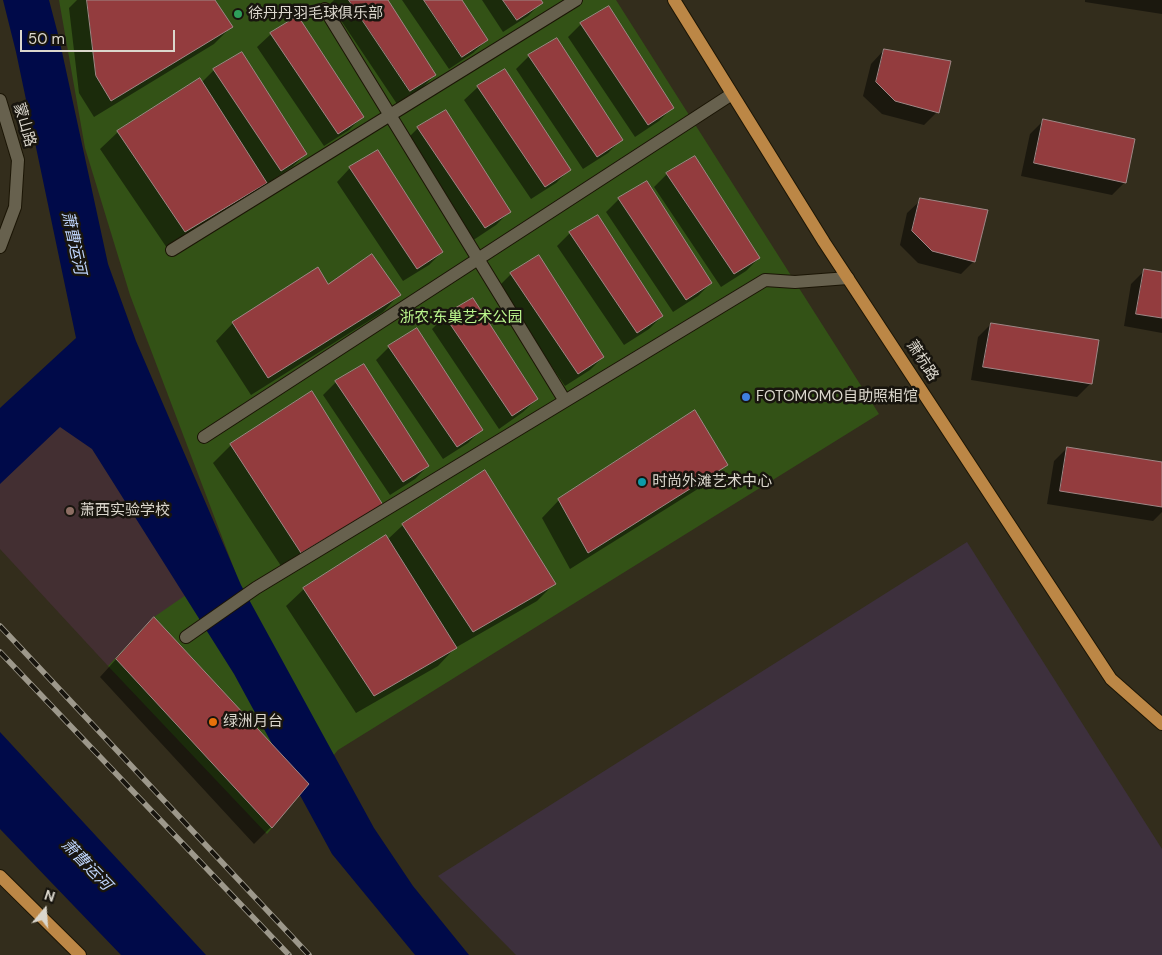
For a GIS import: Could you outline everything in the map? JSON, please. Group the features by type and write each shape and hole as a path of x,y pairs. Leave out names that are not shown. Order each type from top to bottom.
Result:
{"main road":[{"name":"萧杭路","path":"674,0 848,278 1111,679 1162,724"},
{"path":"0,876 80,955"}],"street":[{"path":"172,250 576,0"},
{"path":"325,9 565,401"},
{"path":"204,437 732,94"},
{"name":"蒙山路","path":"0,100 18,160 15,207 0,247"},
{"path":"186,637 256,588 765,280 795,282 848,278"}],"shaded area":[{"name":"萧西实验学校","path":"70,419 196,588 108,666 0,549 0,474"},
{"path":"967,542 1162,849 1162,955 516,955 438,876"}],"green space":[{"name":"浙农·东巢艺术公园","path":"59,0 616,0 879,414 338,750 267,834 108,666 154,617 196,588 236,574 130,295 85,148"}],"water":[{"name":"萧曹运河","path":"3,0 49,0 108,264 136,341 241,585 374,828 413,886 469,955 415,955 332,854 234,674 92,449 60,427 0,484 0,408 76,338 16,52"},
{"name":"萧曹运河","path":"0,732 206,955 121,955 0,829"}],"building":[{"path":"87,0 215,0 233,27 111,101 96,76"},
{"path":"349,0 388,0 436,75 410,91"},
{"path":"424,0 462,0 488,40 462,57"},
{"path":"503,0 541,0 543,3 517,20"},
{"path":"609,6 674,108 648,125 580,23"},
{"path":"298,16 364,117 338,134 270,33"},
{"path":"557,38 623,140 597,157 528,55"},
{"path":"884,49 951,61 939,113 895,101 876,82"},
{"path":"242,52 307,154 281,171 213,69"},
{"path":"505,69 571,170 545,187 477,86"},
{"path":"200,78 267,183 185,232 117,131"},
{"path":"446,110 511,212 485,228 417,127"},
{"path":"1043,119 1135,139 1126,183 1034,163"},
{"path":"378,150 443,252 417,269 349,167"},
{"path":"695,156 760,258 734,274 666,173"},
{"path":"647,181 712,283 686,300 618,198"},
{"path":"920,198 988,210 975,262 932,251 912,231"},
{"path":"598,215 663,316 637,333 569,232"},
{"path":"372,254 401,295 268,378 232,322 318,267 328,284"},
{"path":"539,255 604,357 578,374 510,273"},
{"path":"1144,269 1162,272 1162,318 1136,314"},
{"path":"473,298 538,399 512,416 444,315"},
{"path":"991,323 1099,340 1092,384 983,367"},
{"path":"417,328 483,430 457,447 388,346"},
{"path":"364,364 429,466 403,482 335,381"},
{"path":"312,391 383,505 301,553 230,444"},
{"name":"时尚外滩艺术中心","path":"695,410 728,465 588,553 558,499"},
{"path":"1067,447 1162,462 1162,507 1060,491"},
{"path":"485,470 556,584 473,632 402,524"},
{"path":"386,535 457,648 374,696 303,588"},
{"name":"绿洲月台","path":"154,617 309,784 272,828 116,659"}],"railway":[{"path":"0,626 309,955"},
{"path":"0,652 289,955"}],"place":[{"name":"徐丹丹羽毛球俱乐部","path":"238,14"},
{"name":"FOTOMOMO自助照相馆","path":"746,397"},
{"name":"时尚外滩艺术中心","path":"642,482"},
{"name":"萧西实验学校","path":"70,511"},
{"name":"绿洲月台","path":"213,722"}]}
